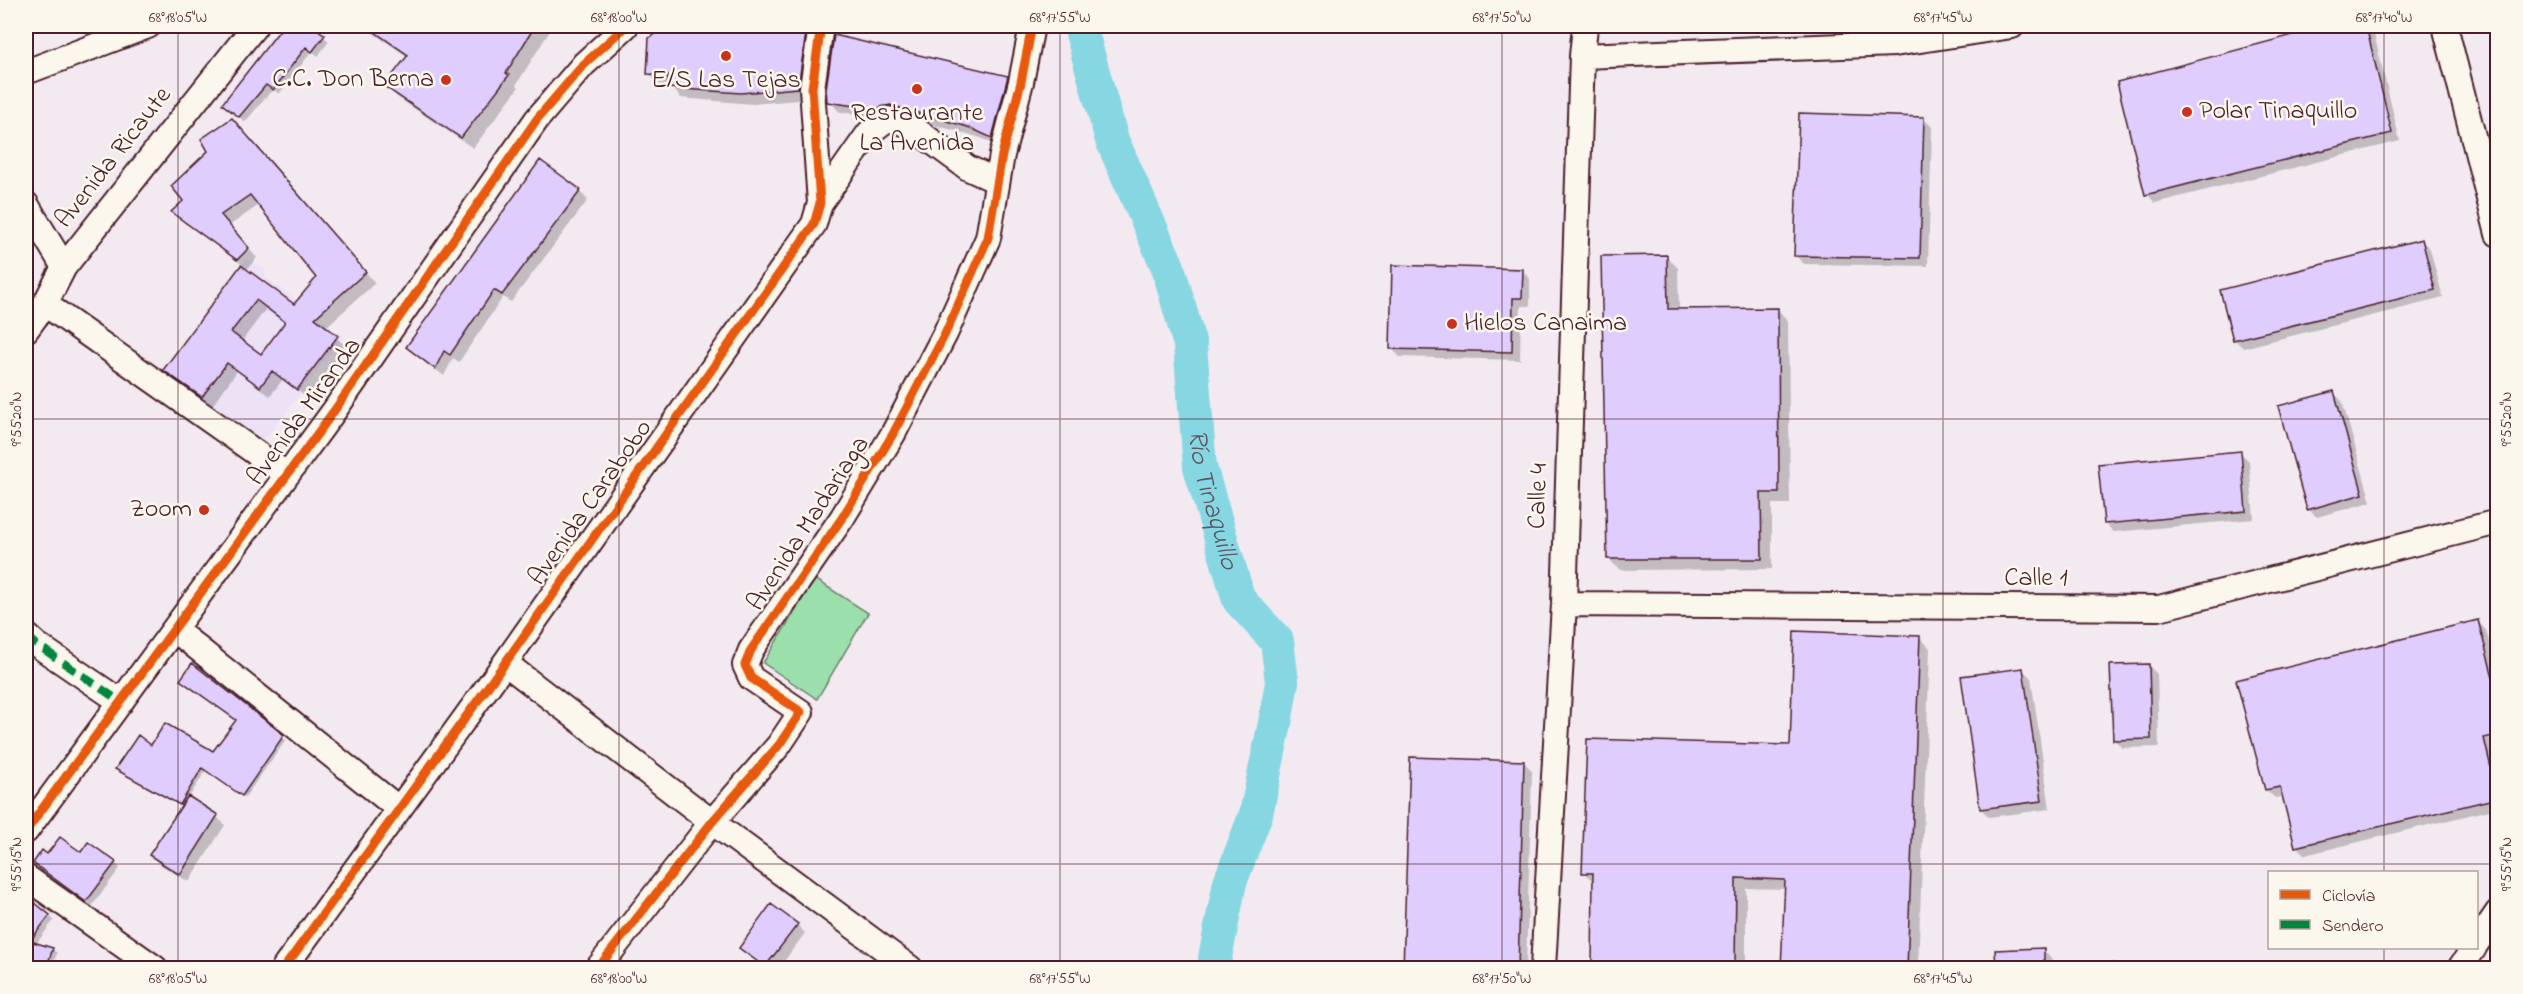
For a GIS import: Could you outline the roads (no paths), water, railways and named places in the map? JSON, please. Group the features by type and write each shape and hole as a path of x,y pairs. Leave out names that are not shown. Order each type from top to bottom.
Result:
{"street":[{"path":"26,72 148,26"},
{"name":"Avenida Miranda","path":"26,831 334,411 537,119 584,64 626,26"},
{"name":"Avenida Carabobo","path":"284,969 505,663 814,224 820,203 812,88 821,26"},
{"name":"Avenida Madariaga","path":"598,969 712,822 779,745 801,712 751,678 745,665 751,650 842,518 909,404 945,334 988,238 997,181 1032,26"},
{"name":"Calle 4","path":"1543,969 1564,604 1582,56 1585,26"},
{"path":"1582,56 1894,44 2012,26"},
{"path":"2445,26 2498,234"},
{"name":"Avenida Ricaute","path":"26,330 45,304 64,267 252,27"},
{"path":"820,203 869,134 887,119 908,124 968,168 997,181"},
{"path":"26,204 64,267"},
{"path":"45,304 286,474"},
{"name":"Calle 1","path":"1564,604 2159,608 2498,522"},
{"path":"174,630 399,809"},
{"path":"26,634 36,644 122,702"},
{"path":"505,663 712,822 910,969"},
{"path":"26,877 155,969"},
{"path":"2478,941 2498,912"},
{"path":"2460,969 2473,949"}],"waterway":[{"name":"Río Tinaquillo","path":"1080,26 1112,140 1168,267 1190,345 1200,467 1239,600 1277,641 1282,682 1275,723 1256,814 1230,882 1215,968"}],"place":[{"name":"E/S Las Tejas","path":"726,56"},
{"name":"C.C. Don Berna","path":"446,80"},
{"name":"Restaurante La Avenida","path":"917,89"},
{"name":"Polar Tinaquillo","path":"2187,112"},
{"name":"Hielos Canaima","path":"1452,324"},
{"name":"Zoom","path":"204,510"}]}
